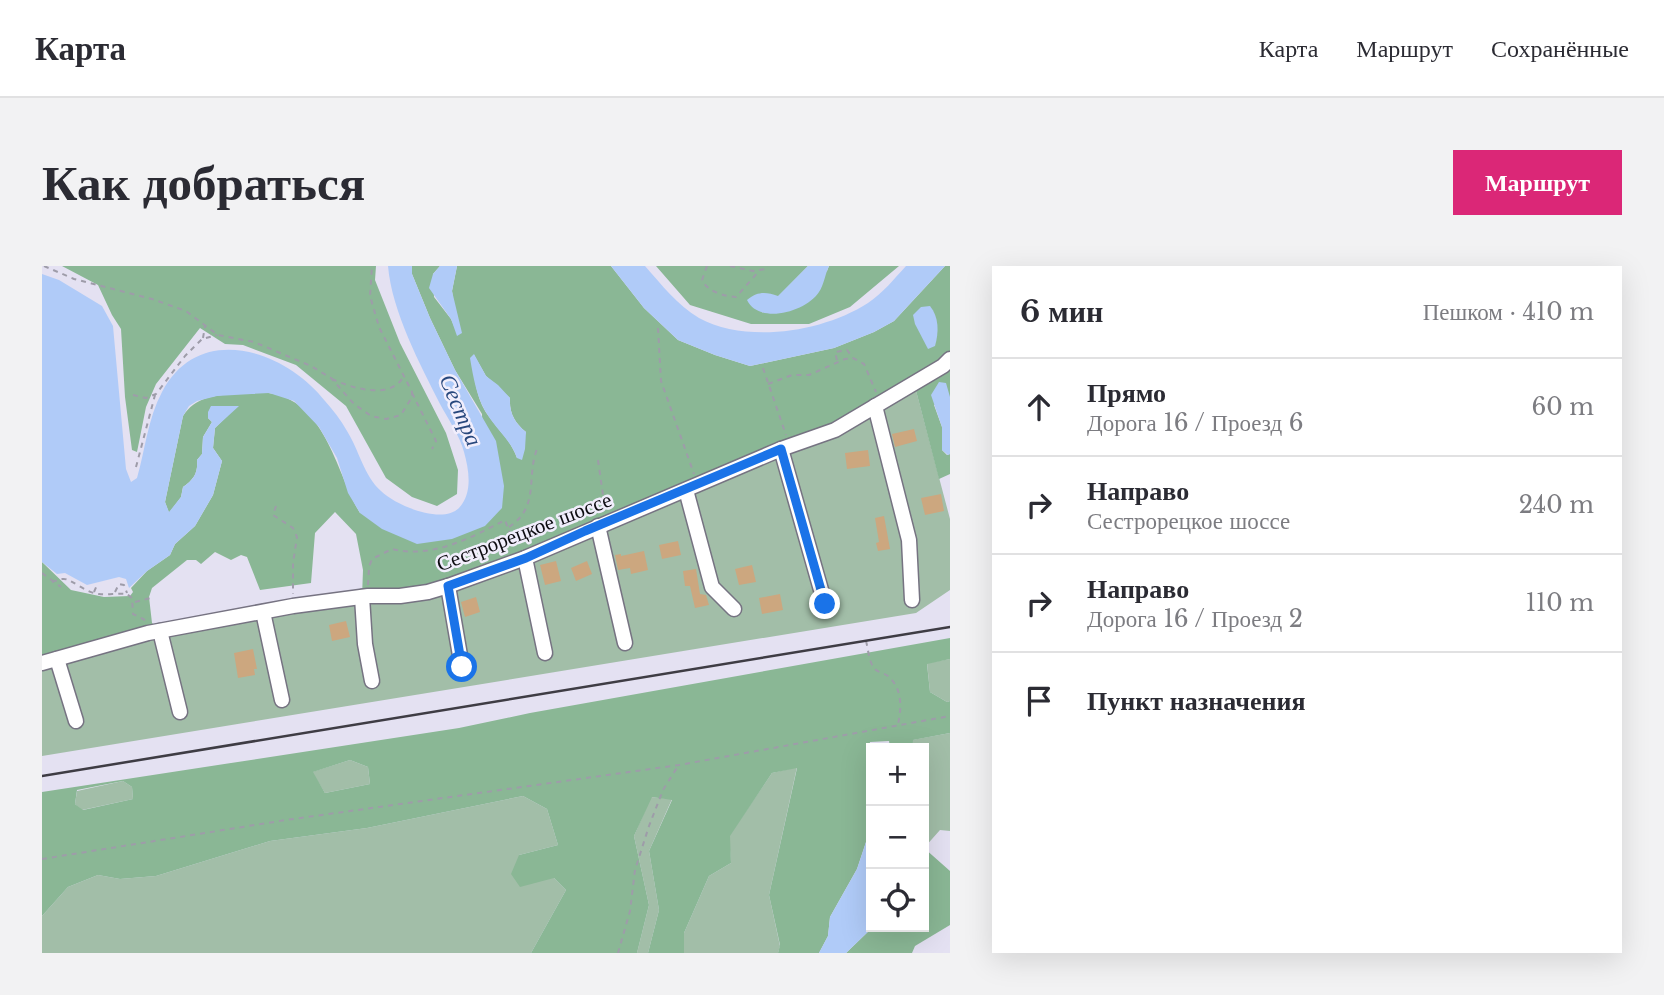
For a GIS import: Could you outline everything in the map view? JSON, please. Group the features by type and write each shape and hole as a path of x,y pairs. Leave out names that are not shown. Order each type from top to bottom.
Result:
{"street":[{"name":"Сестрорецкое шоссе","path":"42,663 154,632 293,606 365,597 400,596 448,586 523,559 785,447 835,430 943,366 950,359"},
{"path":"878,405 909,540 912,600"},
{"path":"785,447 825,604"},
{"path":"692,488 712,587 734,609"},
{"path":"598,526 625,643"},
{"path":"523,559 545,653"},
{"path":"448,586 462,667"},
{"path":"365,597 365,644 372,681"},
{"path":"263,612 282,700"},
{"path":"154,632 180,712"},
{"path":"57,659 76,721"}],"path":[{"path":"44,266 74,279 152,299 186,311 218,335 254,342 312,366 346,385 386,391 401,382 404,376"},
{"path":"372,266 370,296 379,327 436,441 432,449"},
{"path":"707,266 702,280 704,285 723,296 736,297 760,270"},
{"path":"730,266 745,270 766,269 768,266"},
{"path":"202,339 205,326"},
{"path":"658,328 661,381 692,488"},
{"path":"136,467 156,394 177,364 202,339 218,335"},
{"path":"837,362 835,352 842,349 864,364 878,405"},
{"path":"768,384 792,375 809,374 853,358"},
{"path":"763,368 785,447"},
{"path":"331,378 354,404 371,416 386,419 401,415 412,397 412,392"},
{"path":"133,395 146,398 156,394"},
{"path":"508,527 516,522 525,510 533,483 533,460 537,449"},
{"path":"598,460 603,495 613,520"},
{"path":"276,506 273,515 293,528 297,537 293,562 293,606"},
{"path":"365,597 369,567 372,559 379,554 392,549 402,551 439,548 461,541 505,520 523,559"},
{"path":"42,573 61,587"},
{"path":"52,582 71,580 81,589 101,595 127,594"},
{"path":"114,593 120,584 124,585 133,603 133,614 144,619 154,632"},
{"path":"93,593 97,585"},
{"path":"133,603 154,597"},
{"path":"866,641 871,665 891,679 900,696 902,708 898,725"},
{"path":"42,859 286,820 679,765 950,716"},
{"path":"618,953 630,911 635,870 663,790 679,765"}],"green space":[{"path":"62,266 376,266 375,280 400,343 446,433 458,470 457,494 437,506 412,497 386,478 346,406 296,365 243,345 225,344 200,328 156,384 146,407 137,452 132,450 125,397 121,329 98,285"},
{"path":"412,266 440,266 433,274 434,297 451,319 458,335 452,291 457,266 611,266 644,308 678,340 750,366 834,348 874,332 894,321 945,266 950,266 950,397 934,405 942,427 942,450 947,455 950,454 950,474 939,479 914,383 835,430 448,586 362,597 363,570 356,534 335,512 315,533 311,583 260,590 247,557 241,555 231,560 215,552 201,564 196,560 187,560 152,588 149,597 152,623 160,631 42,663 42,562 71,590 104,597 130,596 133,592 131,588 147,571 170,555 175,544 195,526 213,495 222,461 213,448 215,428 237,406 211,407 208,418 212,422 203,437 202,454 197,460 197,469 183,487 181,497 169,513 165,502 183,416 193,405 206,398 228,394 268,393 288,399 303,409 327,441 360,513 485,526 482,414 455,370 412,274","holes":["474,355 486,376 510,398 514,417 526,432 517,458 481,404 475,379"]},
{"path":"656,266 808,266 762,313 827,271 829,266 899,266 850,307 809,324 751,324 690,305"},
{"path":"914,383 950,519 950,590 916,613 42,756 42,663 105,644 368,596"},
{"path":"950,638 950,659 927,664 930,692 947,702 950,701 950,733 913,740 913,743 866,743 866,842 857,869 830,917 828,936 819,953 778,953 780,945 769,895 797,768 772,773 730,836 731,863 709,876 684,933 684,953 648,953 659,910 649,851 672,800 652,797 634,836 649,905 637,953 531,953 566,890 554,878 520,887 511,874 519,855 558,845 547,809 523,796 367,828 270,841 156,876 120,879 98,875 68,887 42,916 42,792 459,728","holes":["350,760 368,767 370,784 325,793 313,772","123,781 132,787 133,799 83,810 75,804 77,790"]},
{"path":"950,659 950,701 947,702 930,692 927,663"},
{"path":"950,733 950,831 940,830 929,842 929,743 912,743 912,740"},
{"path":"350,760 368,767 370,784 325,793 312,772"},
{"path":"797,767 769,895 780,946 778,953 684,953 684,933 709,876 731,863 729,836 772,773"},
{"path":"123,781 132,787 133,799 82,810 75,804 77,791"},
{"path":"523,796 547,809 558,845 519,855 554,878 566,890 531,953 42,953 42,916 68,887 98,875 120,879 156,876 270,841 367,828"},
{"path":"651,797 672,799 649,851 659,910 648,953 637,953 649,905 634,836"},
{"path":"929,852 950,871 950,925 915,946 912,953 846,953 868,932 929,932"}],"water":[{"name":"Сестра","path":"388,266 412,266 412,274 430,318 455,370 496,441 504,486 502,508 485,526 452,539 417,544 382,529 360,513 348,493 337,458 319,427 294,401 269,393 217,396 197,401 189,406 183,416 165,502 169,512 181,497 183,487 196,472 197,460 202,454 203,437 212,422 208,418 211,406 239,406 215,428 213,448 222,461 213,495 195,526 175,544 170,555 129,588 126,579 119,577 87,585 65,573 57,574 42,562 42,274 59,280 102,306 113,326 126,469 131,482 137,478 157,402 178,370 197,356 219,350 242,351 266,357 288,368 308,383 340,419 370,478 388,496 407,507 431,514 451,513 459,508 468,488 464,452 408,337 395,301"},
{"path":"440,266 457,266 452,291 462,333 457,336 451,319 429,288 433,274"},
{"path":"611,266 645,266 677,301 699,318 739,331 762,332 807,327 850,313 879,295 906,266 945,266 894,321 874,332 834,348 750,366 678,340 644,308"},
{"path":"808,266 829,266 819,292 804,305 794,310 772,314 753,308 747,300 762,293 778,296"},
{"path":"930,306 937,320 938,330 935,346 928,349 913,315 921,307"},
{"path":"474,354 486,376 510,398 514,417 526,432 522,460 517,458 481,404 470,358"},
{"path":"939,382 946,383 950,397 948,455 942,450 942,427 931,395"},
{"path":"866,842 868,932 846,953 819,953 828,936 830,917 857,869"}],"building":[{"path":"914,429 917,441 895,447 892,434"},
{"path":"868,450 870,466 847,469 845,453"},
{"path":"941,494 944,511 925,515 921,498"},
{"path":"884,516 890,549 878,551 875,518"},
{"path":"678,541 681,555 662,559 659,545"},
{"path":"644,551 648,570 631,574 630,568 618,570 615,555"},
{"path":"556,561 561,581 545,585 540,565"},
{"path":"587,561 592,574 576,581 571,568"},
{"path":"752,565 756,582 739,585 735,569"},
{"path":"696,569 700,594 706,595 709,605 695,608 690,586 685,586 683,571"},
{"path":"780,594 783,610 762,614 759,598"},
{"path":"476,597 480,612 465,617 461,602"},
{"path":"346,621 350,637 332,641 329,625"},
{"path":"253,649 257,669 254,669 255,675 238,678 234,653"}],"railway":[{"path":"42,776 950,627"}],"route":[{"path":"462,667 448,586 526,558 781,449 825,604"}]}
